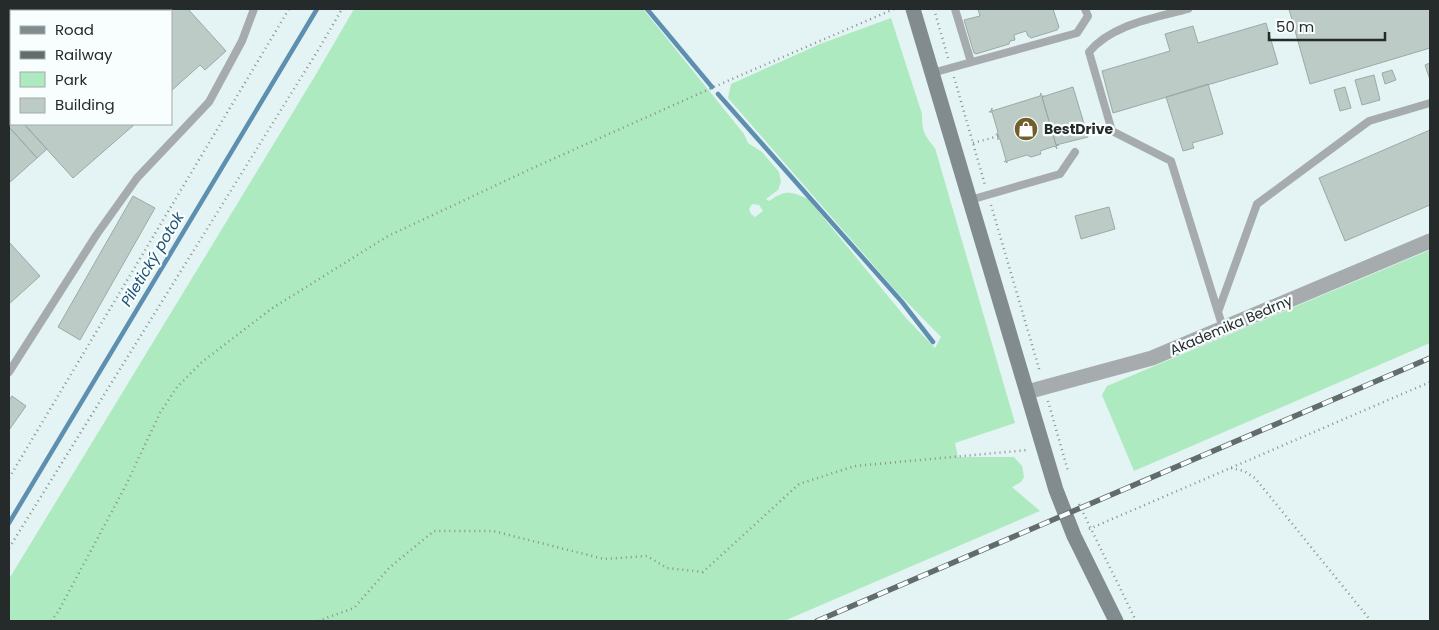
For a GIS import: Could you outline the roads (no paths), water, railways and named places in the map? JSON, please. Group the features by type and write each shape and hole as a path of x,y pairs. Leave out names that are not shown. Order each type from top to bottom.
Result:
{"street":[{"path":"913,9 1062,507 1074,536 1116,621"},
{"name":"Akademika Bedrny","path":"1027,392 1152,358 1430,241"}],"lane":[{"path":"9,372 97,234 137,178 209,102 242,41 254,9"},
{"path":"955,9 971,62"},
{"path":"932,72 1077,33 1088,16 1085,9"},
{"path":"1188,9 1131,25 1109,35 1097,43 1089,52 1112,131 1171,161 1223,328"},
{"path":"1218,312 1257,204 1369,121 1430,103"},
{"path":"970,200 1060,174 1074,152"}],"waterway":[{"name":"Piletický potok","path":"9,523 317,9"},
{"path":"647,9 712,87"},
{"path":"718,94 902,302 933,342"}],"railway":[{"path":"817,621 1430,358"}],"place":[{"name":"BestDrive","path":"1026,129"}]}
